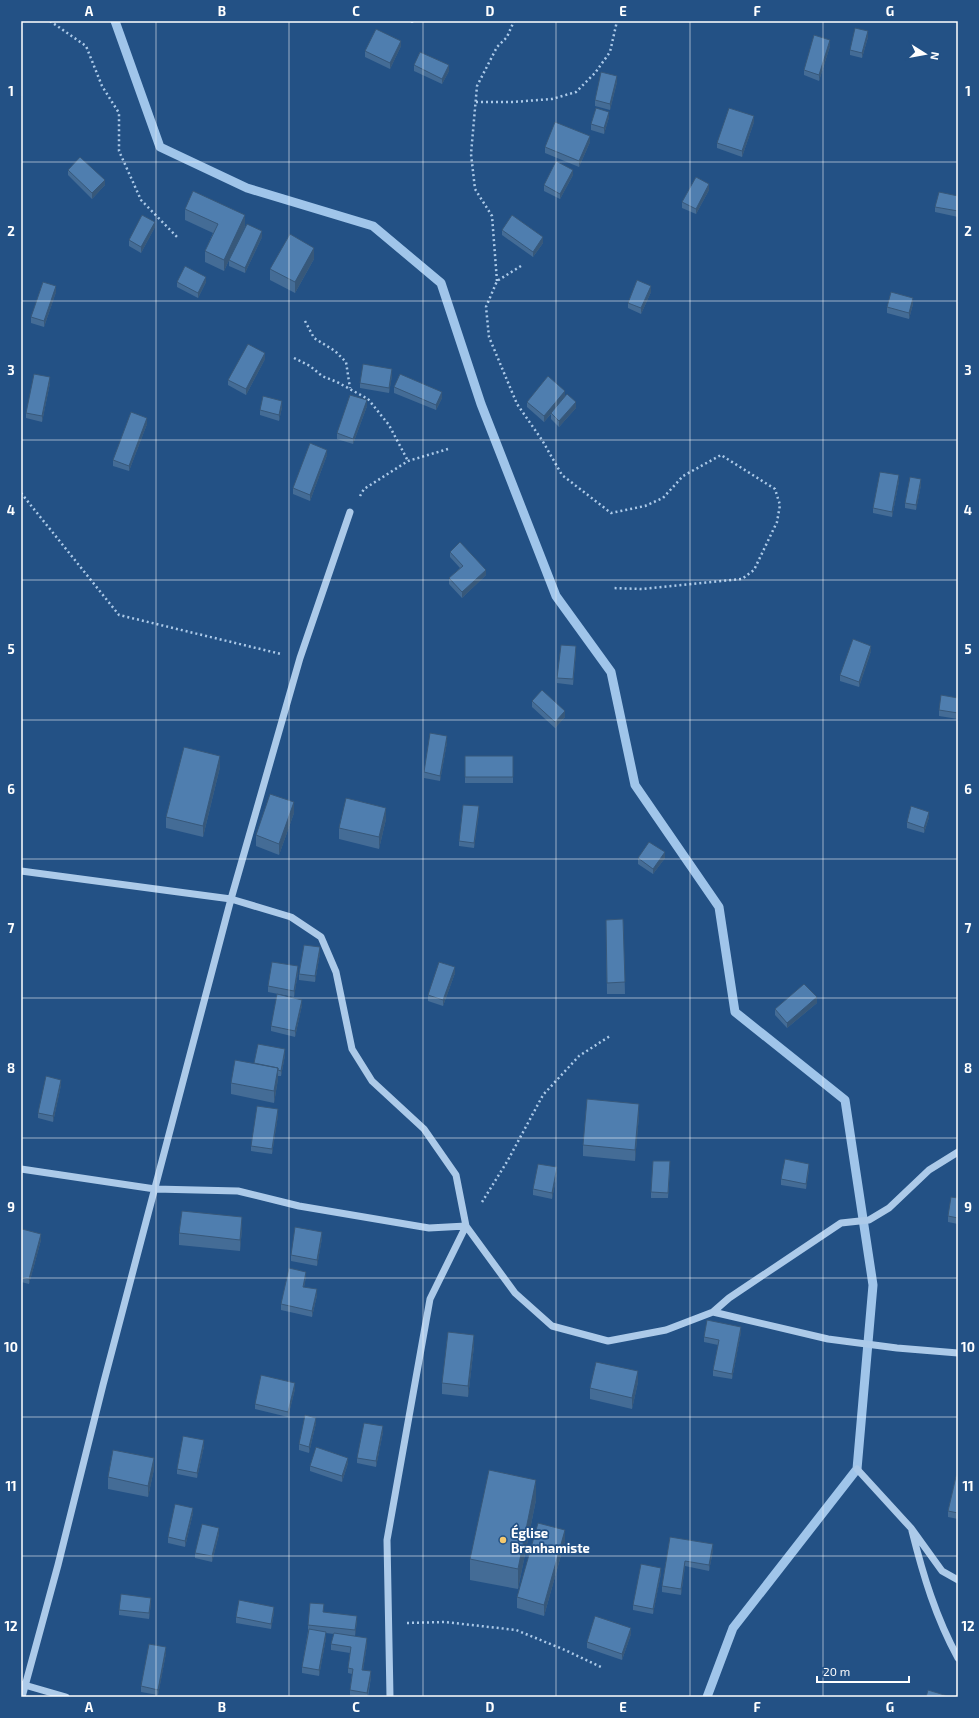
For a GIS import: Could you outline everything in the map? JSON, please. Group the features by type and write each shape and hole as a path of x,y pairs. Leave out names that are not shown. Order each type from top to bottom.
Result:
{"street":[{"path":"22,1697 23,1685 231,898 300,658 350,512"},
{"path":"21,871 231,898 291,917 320,937 336,972 352,1049 372,1081 424,1129 456,1175 466,1226 515,1293 552,1326 608,1341 666,1330 713,1312 729,1298 841,1223 869,1220 889,1208 929,1170 958,1152"},
{"path":"21,1169 155,1188 238,1191 299,1206 429,1228 466,1226"},
{"path":"390,1697 387,1540 430,1299 466,1226"},
{"path":"713,1312 828,1339 958,1354"},
{"path":"857,1470 911,1528 942,1572 958,1580"},
{"path":"911,1528 924,1579 947,1638 958,1658"},
{"path":"23,1685 66,1697"}],"path":[{"path":"50,21 86,46 102,86 119,113 119,151 141,200 178,238"},
{"path":"514,21 507,37 497,47 490,58 477,86 471,154 475,189 492,216 497,281 486,307 489,337 517,404 542,440 562,475 611,513 645,506 663,498 684,476 721,455 775,489 780,505 777,522 754,570 742,580 642,589 612,588"},
{"path":"476,102 513,102 552,99 576,92 595,73 610,52 617,21"},
{"path":"497,281 521,266"},
{"path":"305,321 314,338 336,351 346,362 350,388"},
{"path":"294,358 310,366 322,376 350,388 368,399 389,424 408,461"},
{"path":"350,512 364,489 408,461 448,449"},
{"path":"21,493 119,615 300,658"},
{"path":"466,1226 496,1182 542,1095 579,1056 610,1036"},
{"path":"389,1623 445,1622 516,1630 565,1650 603,1668"}],"building":[{"path":"855,28 868,31 862,53 850,50"},
{"path":"376,29 401,41 390,63 365,51"},
{"path":"814,35 830,40 819,75 804,70"},
{"path":"420,52 449,65 442,79 414,65"},
{"path":"601,72 617,76 610,104 595,100"},
{"path":"596,108 609,112 604,128 591,124"},
{"path":"729,108 754,116 742,151 717,143"},
{"path":"555,122 590,136 579,161 545,147"},
{"path":"80,157 105,180 92,193 68,170"},
{"path":"556,161 573,170 560,194 544,185"},
{"path":"696,177 709,184 696,209 682,202"},
{"path":"193,191 245,215 224,260 205,251 218,224 185,209"},
{"path":"939,192 958,196 958,211 935,207"},
{"path":"142,215 155,222 141,247 129,240"},
{"path":"512,215 543,237 533,252 502,230"},
{"path":"247,224 262,231 245,268 229,260"},
{"path":"290,234 314,248 295,282 270,269"},
{"path":"185,266 206,277 198,293 177,282"},
{"path":"637,280 651,286 641,308 628,303"},
{"path":"43,282 56,286 44,321 31,317"},
{"path":"891,292 913,298 909,313 887,307"},
{"path":"248,344 265,353 246,389 228,380"},
{"path":"363,364 392,369 389,388 360,383"},
{"path":"34,374 50,377 42,416 26,413"},
{"path":"400,374 442,392 436,405 394,387"},
{"path":"548,376 565,391 544,416 527,402"},
{"path":"567,394 576,402 559,421 551,413"},
{"path":"350,395 367,400 353,439 337,433"},
{"path":"263,396 282,401 279,415 260,410"},
{"path":"131,412 147,418 129,466 113,460"},
{"path":"310,443 327,450 310,495 293,488"},
{"path":"880,472 899,475 892,512 873,508"},
{"path":"910,477 921,479 916,505 905,503"},
{"path":"460,542 486,570 462,592 449,578 463,566 450,552"},
{"path":"853,639 871,646 859,682 840,675"},
{"path":"561,645 576,646 573,679 557,678"},
{"path":"542,690 565,711 555,722 532,701"},
{"path":"941,695 958,698 958,713 939,710"},
{"path":"430,733 447,736 440,776 424,772"},
{"path":"184,747 220,756 203,826 166,817"},
{"path":"465,756 513,756 513,777 465,777"},
{"path":"270,794 294,802 279,844 256,835"},
{"path":"346,798 386,808 379,837 339,828"},
{"path":"463,805 479,806 474,843 459,841"},
{"path":"911,806 929,812 924,828 907,822"},
{"path":"649,842 665,852 653,869 638,858"},
{"path":"623,919 625,982 607,983 606,920"},
{"path":"304,945 320,947 315,976 299,974"},
{"path":"272,962 298,966 294,991 268,986"},
{"path":"439,962 455,967 443,1000 428,995"},
{"path":"804,984 817,997 787,1023 775,1009"},
{"path":"277,994 302,1000 295,1031 271,1026"},
{"path":"258,1044 285,1049 281,1071 278,1070 278,1068 254,1063"},
{"path":"235,1060 278,1068 274,1091 231,1083"},
{"path":"46,1076 61,1080 53,1116 38,1113"},
{"path":"587,1099 639,1104 635,1150 583,1145"},
{"path":"257,1106 278,1109 272,1149 251,1146"},
{"path":"785,1159 809,1164 806,1184 781,1179"},
{"path":"653,1161 670,1161 668,1193 651,1192"},
{"path":"538,1164 557,1167 552,1193 533,1189"},
{"path":"951,1197 958,1198 958,1218 948,1216"},
{"path":"182,1211 242,1217 240,1240 179,1233"},
{"path":"295,1227 322,1232 317,1260 291,1255"},
{"path":"22,1229 41,1234 29,1279 21,1277"},
{"path":"289,1268 306,1272 303,1287 317,1289 312,1311 281,1304"},
{"path":"707,1320 741,1327 732,1374 713,1370 719,1340 704,1337"},
{"path":"448,1332 474,1335 468,1386 442,1383"},
{"path":"596,1362 638,1371 632,1398 590,1388"},
{"path":"261,1375 295,1383 288,1412 255,1404"},
{"path":"305,1415 316,1418 309,1447 299,1444"},
{"path":"364,1423 383,1426 376,1461 357,1458"},
{"path":"183,1436 204,1440 197,1473 177,1469"},
{"path":"316,1447 348,1458 342,1476 310,1466"},
{"path":"113,1450 154,1458 148,1486 108,1477"},
{"path":"958,1468 958,1513 948,1511"},
{"name":"Église Branhamiste","path":"489,1470 536,1480 518,1569 470,1559"},
{"path":"175,1504 193,1508 185,1541 168,1537"},
{"path":"538,1523 565,1530 544,1605 517,1597"},
{"path":"202,1524 219,1528 212,1556 195,1553"},
{"path":"670,1537 713,1544 709,1565 685,1561 681,1589 662,1586"},
{"path":"641,1564 661,1568 653,1609 633,1605"},
{"path":"121,1594 151,1598 149,1613 119,1610"},
{"path":"239,1600 274,1607 271,1624 236,1617"},
{"path":"310,1603 324,1604 323,1612 357,1616 355,1630 308,1625"},
{"path":"595,1616 631,1628 622,1654 587,1642"},
{"path":"309,1629 326,1632 319,1670 302,1667"},
{"path":"334,1633 367,1638 362,1670 371,1671 367,1693 350,1690 353,1669 348,1668 351,1647 331,1644"},
{"path":"149,1644 166,1647 158,1690 141,1686"},
{"path":"928,1690 951,1697 926,1697"}],"waterway":[{"path":"115,21 160,147 247,188 373,226 441,283 481,404 556,596 611,672 635,785 719,907 735,1012 845,1100 873,1285 857,1469 733,1628 707,1697"}],"place":[{"name":"Église Branhamiste","path":"503,1540"}]}
